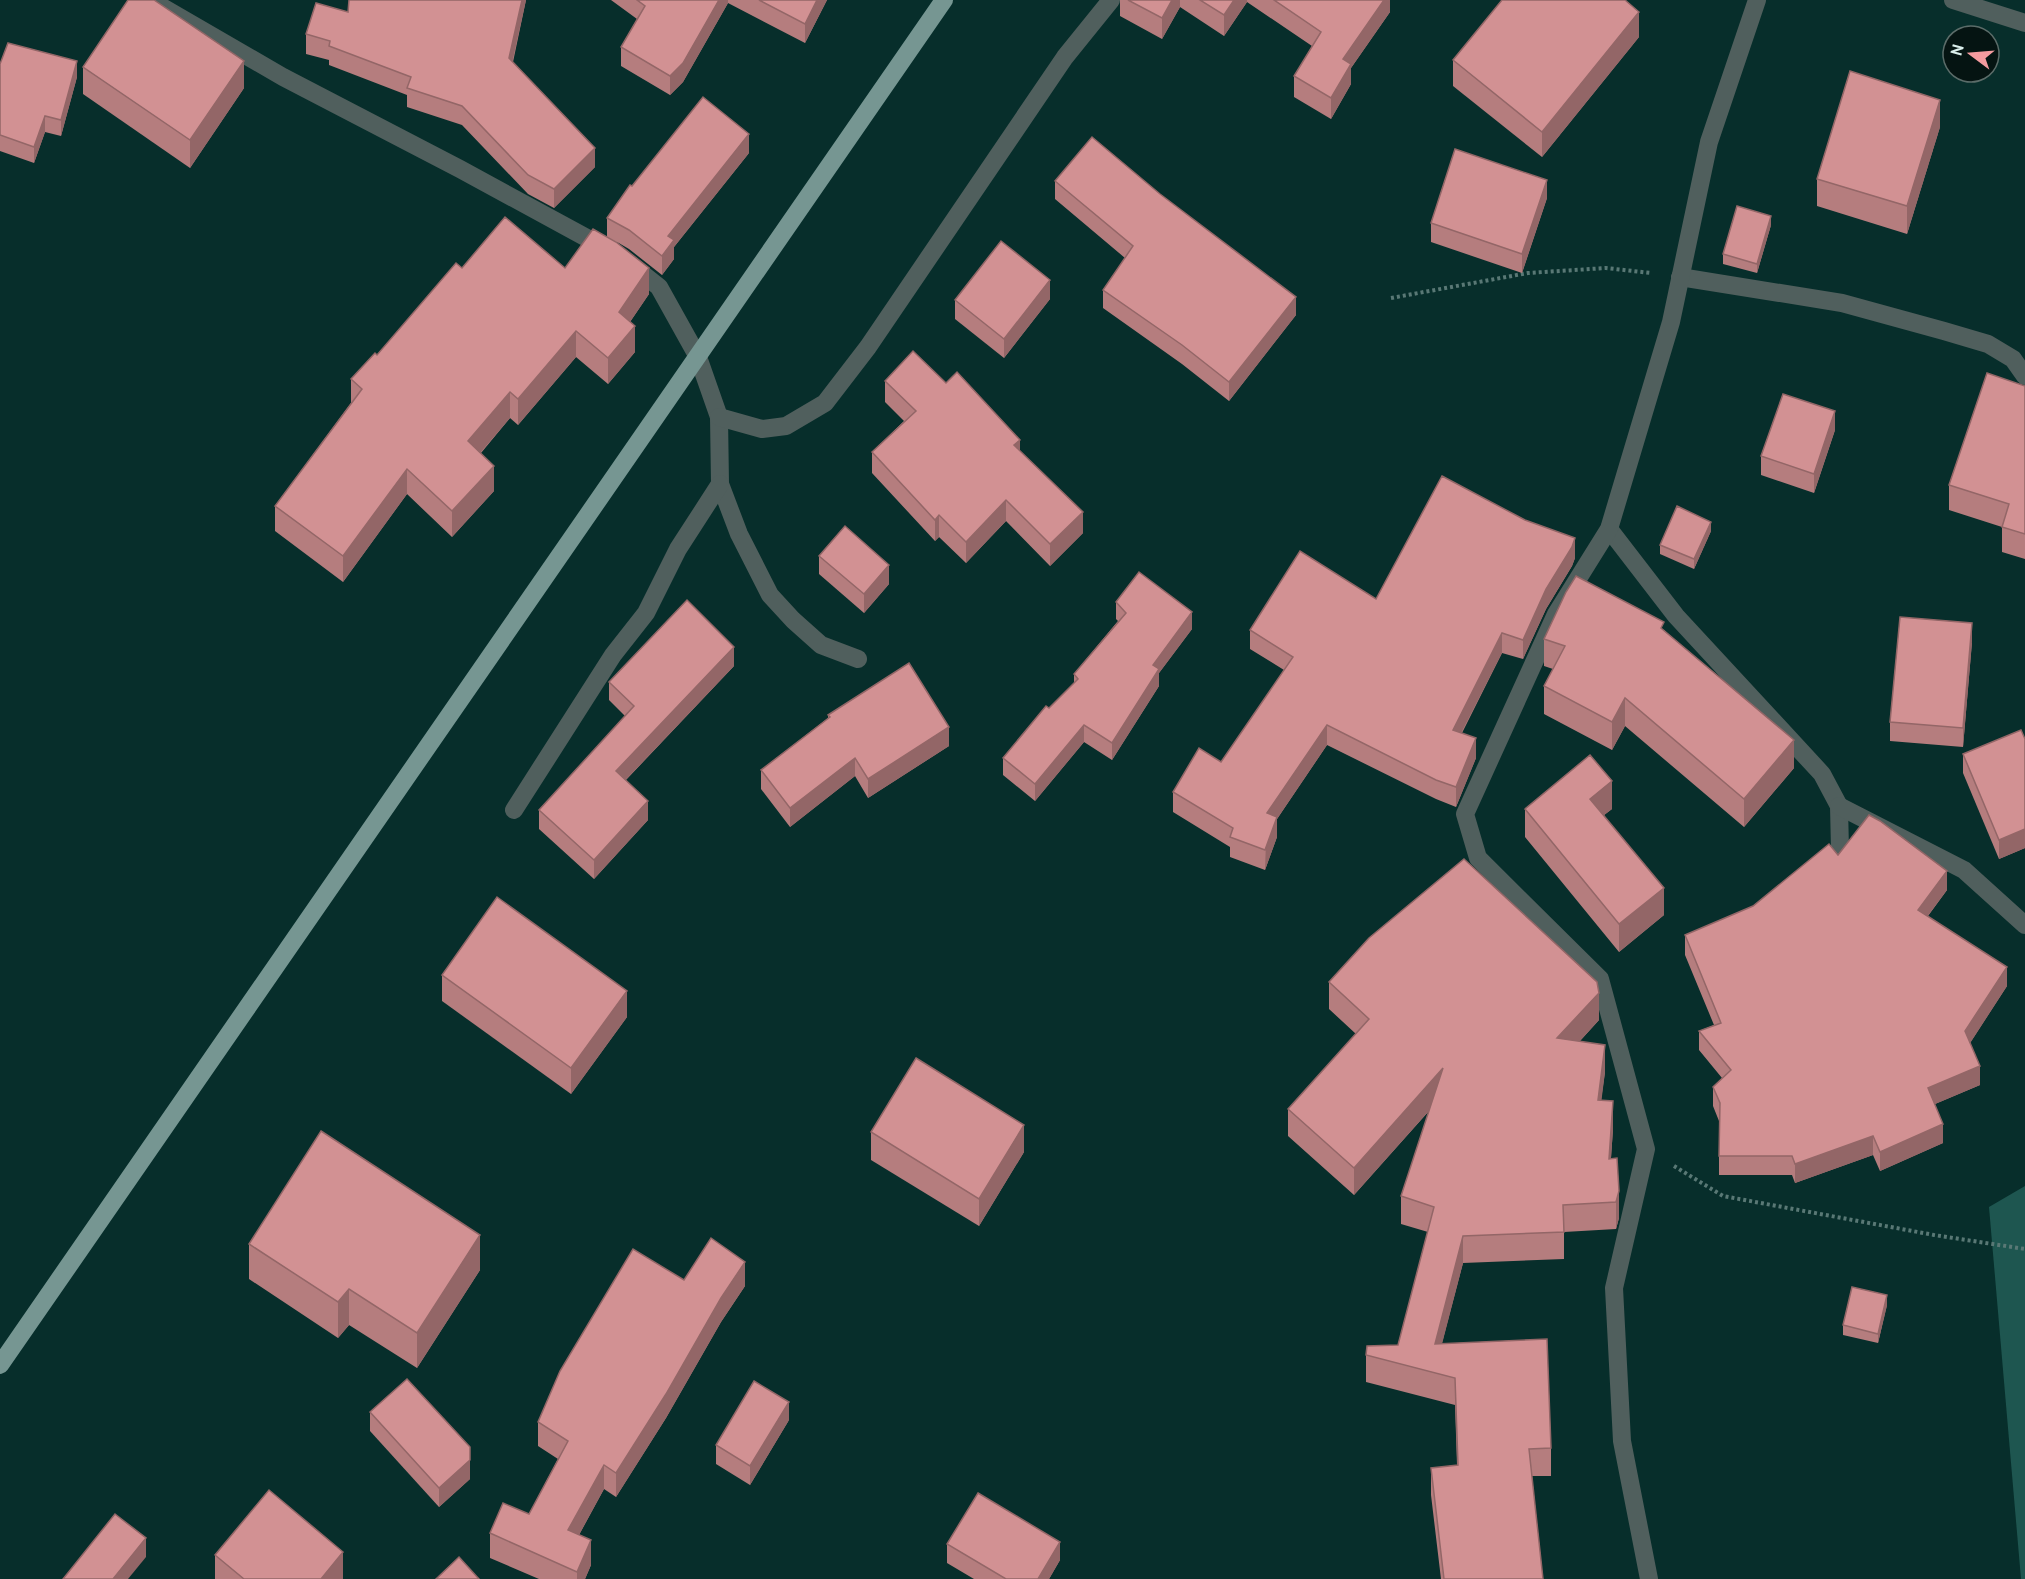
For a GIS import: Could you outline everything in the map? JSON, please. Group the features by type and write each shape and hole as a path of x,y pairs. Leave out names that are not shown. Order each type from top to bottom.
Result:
{"main road":[{"path":"0,1365 944,0"}],"street":[{"path":"150,0 283,77 460,169 622,258 659,287 698,357 719,417 720,484 739,534 770,595 821,645 858,659"},
{"path":"719,417 762,429 786,426 825,403 868,347 1065,57 1111,0"},
{"path":"1649,1579 1623,1441 1614,1288 1646,1149 1600,980 1478,858 1464,814 1556,614 1609,529 1671,322 1709,142 1757,0"},
{"path":"1953,0 2025,23"},
{"path":"1680,277 1842,303 1944,331 1988,344 2013,359 2025,376"},
{"path":"514,810 613,655 646,613 678,549 720,484"},
{"path":"1609,529 1676,616 1822,774 1839,806 1839,850"},
{"path":"1839,806 1965,870 2025,926"}],"path":[{"path":"1390,298 1528,273 1606,268 1680,277"},
{"path":"1646,1149 1723,1196 1934,1235 2025,1249"}],"green space":[{"path":"2025,1186 2025,1579 2021,1579 1989,1207"}],"building":[{"path":"128,0 154,0 244,61 190,140 83,67"},
{"path":"349,0 522,0 509,58 595,148 554,189 528,175 462,106 407,88 411,77 329,46 330,41 306,34 316,3 348,12"},
{"path":"637,0 719,0 683,63 670,76 621,47 645,6"},
{"path":"759,0 817,0 805,24"},
{"path":"1128,0 1172,0 1162,18"},
{"path":"1200,0 1234,0 1224,15"},
{"path":"1274,0 1384,0 1343,59 1351,64 1331,98 1294,76 1321,32"},
{"path":"1502,0 1625,0 1639,12 1542,132 1453,60"},
{"path":"8,43 77,61 61,120 45,116 34,147 0,135 0,64"},
{"path":"1850,71 1940,100 1907,206 1817,179"},
{"path":"703,97 749,134 668,236 674,240 662,256 629,230 607,218 630,185 632,186"},
{"path":"1092,137 1160,194 1296,297 1229,382 1182,345 1103,290 1133,246 1055,181"},
{"path":"1455,149 1547,180 1522,254 1431,223"},
{"path":"1737,206 1771,216 1757,264 1723,254"},
{"path":"505,217 565,268 593,229 616,242 649,268 619,312 635,326 608,358 576,331 518,399 510,392 468,441 494,466 452,511 407,469 343,556 275,506 362,389 351,379 375,353 377,355 456,263 462,268"},
{"path":"1001,241 1050,280 1004,339 955,300"},
{"path":"913,351 946,383 957,372 1020,440 1014,445 1083,512 1050,544 1006,500 966,542 939,515 935,520 872,452 916,411 885,381"},
{"path":"1987,373 2025,386 2025,534 2002,527 2009,504 1949,485"},
{"path":"1783,394 1835,411 1814,474 1761,456"},
{"path":"1442,476 1525,520 1575,538 1572,547 1546,589 1523,640 1502,633 1453,730 1476,738 1456,787 1436,780 1327,725 1267,813 1277,817 1265,850 1230,837 1233,828 1173,792 1199,748 1221,762 1293,657 1250,630 1300,551 1376,599"},
{"path":"1677,506 1711,522 1694,559 1660,545"},
{"path":"845,526 889,565 864,594 819,556"},
{"path":"1139,572 1192,612 1153,665 1159,669 1112,743 1084,725 1035,784 1003,758 1046,706 1049,708 1078,679 1074,674 1126,613 1116,602"},
{"path":"1576,576 1664,622 1661,628 1794,740 1744,799 1625,698 1612,722 1544,686 1565,646 1544,639"},
{"path":"687,600 734,647 616,771 648,801 594,860 539,810 634,706 609,682"},
{"path":"1900,617 1972,623 1963,728 1890,722"},
{"path":"909,663 949,727 868,779 855,758 790,808 761,770 830,717 828,715"},
{"path":"2021,730 2025,739 2025,829 1999,840 1963,754"},
{"path":"1590,755 1612,781 1590,799 1664,888 1619,924 1525,809"},
{"path":"1869,815 1947,871 1918,910 2007,967 1965,1031 1980,1066 1928,1088 1943,1124 1880,1152 1873,1136 1795,1164 1792,1156 1719,1156 1720,1103 1713,1087 1731,1070 1699,1031 1721,1023 1685,935 1753,906 1829,844 1838,855"},
{"path":"1464,859 1597,982 1599,993 1557,1038 1605,1045 1598,1100 1613,1101 1609,1159 1617,1158 1619,1191 1616,1202 1563,1205 1564,1232 1463,1236 1435,1344 1547,1339 1551,1448 1529,1449 1543,1579 1444,1579 1431,1468 1458,1465 1455,1378 1366,1355 1367,1346 1398,1345 1434,1207 1401,1196 1443,1068 1354,1168 1288,1109 1369,1019 1329,982 1369,938"},
{"path":"497,897 627,991 571,1068 442,975"},
{"path":"916,1058 1024,1125 979,1199 871,1132"},
{"path":"321,1131 480,1235 417,1333 349,1289 338,1302 249,1244"},
{"path":"711,1238 745,1262 616,1473 604,1465 568,1530 591,1540 577,1572 490,1533 503,1503 529,1514 568,1441 538,1422 560,1371 633,1249 684,1280"},
{"path":"1852,1287 1887,1295 1878,1334 1843,1325"},
{"path":"407,1379 470,1447 470,1460 439,1488 370,1412"},
{"path":"754,1381 789,1402 750,1466 716,1445"},
{"path":"269,1490 343,1552 321,1579 244,1579 215,1555"},
{"path":"978,1493 1060,1542 1038,1579 1006,1579 947,1544"},
{"path":"115,1514 146,1538 113,1579 63,1579"},
{"path":"459,1557 479,1579 436,1579"}]}
